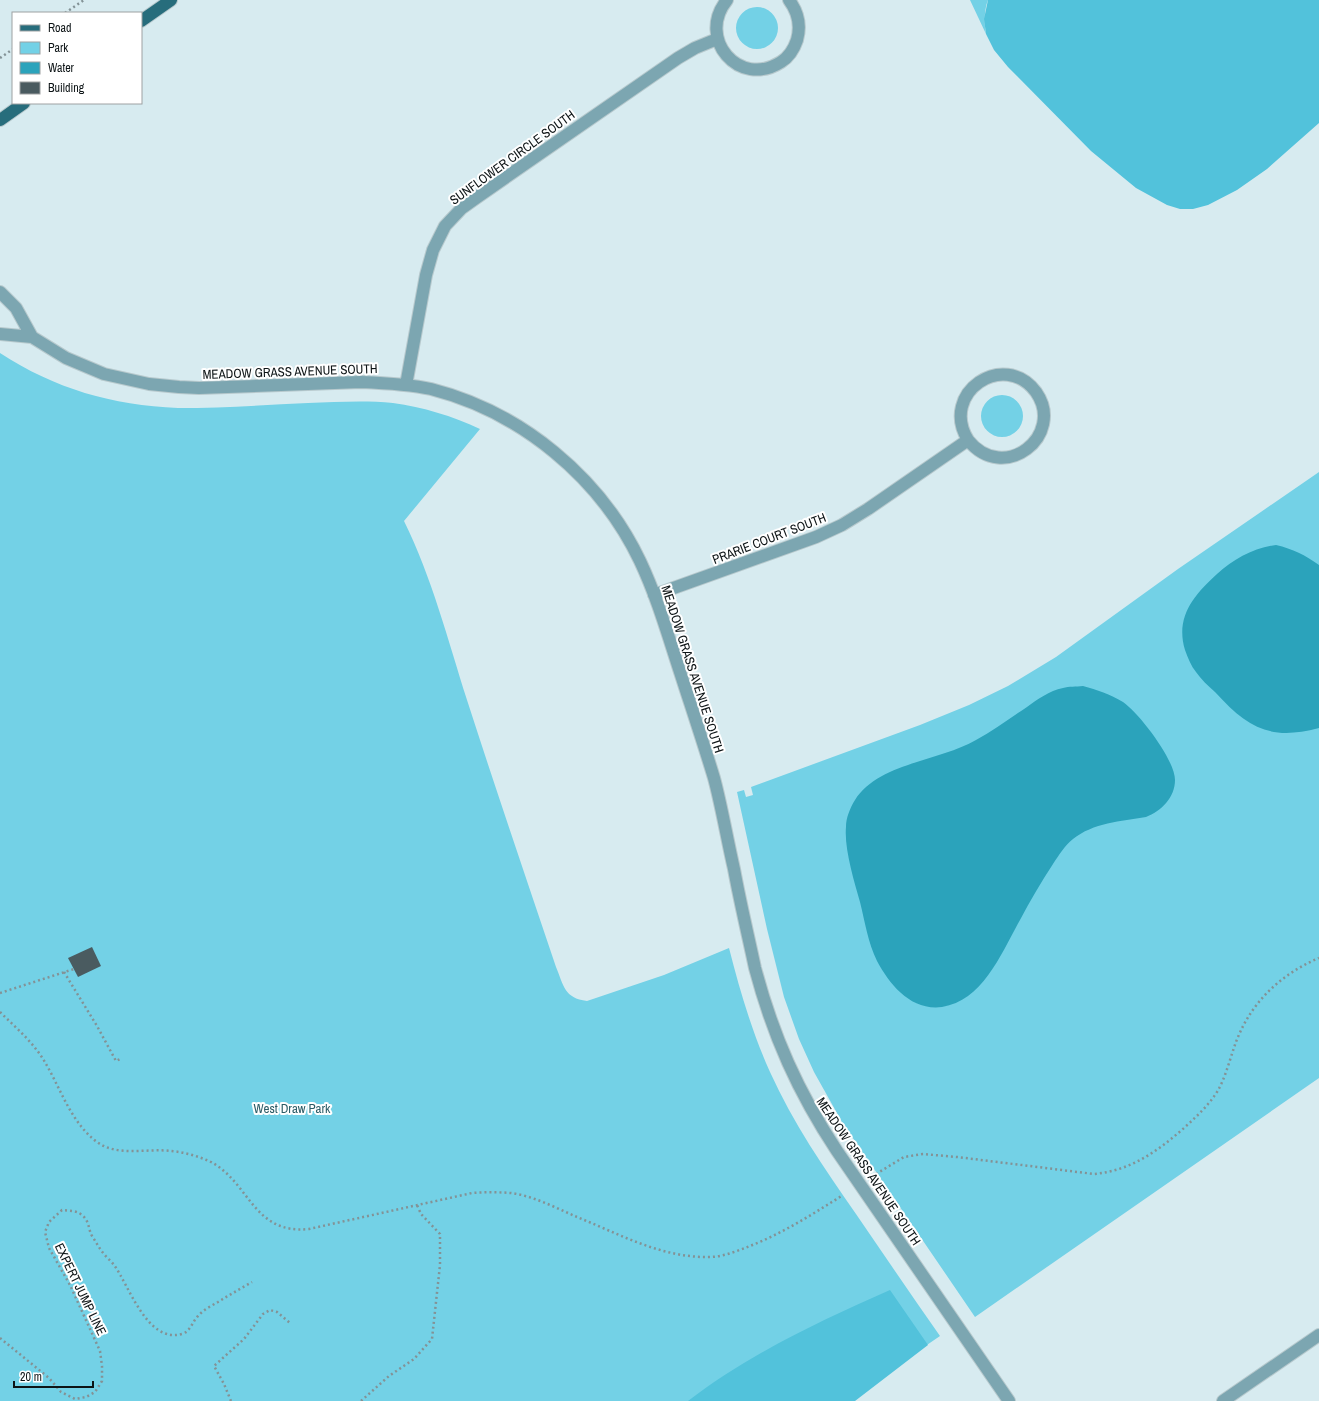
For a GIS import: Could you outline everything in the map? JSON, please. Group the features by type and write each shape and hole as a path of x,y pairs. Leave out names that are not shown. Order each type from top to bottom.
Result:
{"main road":[{"path":"142,20 171,0"},
{"path":"0,120 23,104"}],"street":[{"path":"727,0 722,6 717,18 717,39 726,55 741,66 761,69 784,60 796,44 799,31 798,18 788,0"},
{"name":"SUNFLOWER CIRCLE SOUTH","path":"406,385 429,262 438,238 454,215 476,198 678,58 695,48 717,39"},
{"name":"MEADOW GRASS AVENUE SOUTH","path":"0,292 16,308 32,337"},
{"name":"MEADOW GRASS AVENUE SOUTH","path":"0,334 32,337 66,358 84,366 104,374 149,384 198,388 348,382 385,383 432,390 488,410 523,430 563,459 589,485 621,527 638,557 654,595 700,732 714,780 755,968 769,1016 802,1094 822,1129 1009,1401"},
{"path":"1010,375 1027,383 1036,392 1041,403 1044,416 1037,439 1028,448 1018,455 999,458 981,453 968,440 962,429 960,411 964,399 975,384 992,376 1010,375"},
{"name":"PRARIE COURT SOUTH","path":"654,595 805,542 836,528 868,509 968,440"},
{"path":"1223,1401 1319,1335"}],"path":[{"path":"66,12 84,0"},
{"path":"0,58 12,50"},
{"path":"886,1168 904,1157 923,1154 1094,1174 1115,1171 1141,1160 1176,1135 1209,1104 1222,1082 1236,1041 1247,1018 1264,995 1280,980 1319,958"},
{"path":"0,993 74,969"},
{"path":"64,972 97,1026 116,1061 122,1058"},
{"path":"0,1012 23,1033 35,1047 79,1123 90,1136 103,1146 121,1150 171,1151 188,1154 217,1165 227,1174 265,1217 278,1226 291,1230 309,1229 472,1193 512,1193 535,1199 655,1248 682,1255 710,1257 734,1252 764,1240 792,1227 834,1201"},
{"path":"361,1401 389,1376 414,1359 432,1339 440,1265 440,1234 421,1214 417,1205"},
{"name":"EXPERT JUMP LINE","path":"0,1338 49,1378 61,1392 75,1399 86,1397 94,1392 102,1381 100,1351 70,1285 49,1248 45,1232 49,1222 62,1210 76,1211 83,1216 90,1226 91,1234 104,1254 114,1264 145,1317 165,1333 183,1334 191,1327 197,1316 206,1309 252,1282"},
{"path":"230,1401 224,1384 214,1366 244,1339 263,1314 270,1310 278,1312 290,1323"}],"green space":[{"path":"970,0 988,0 985,17 986,34"},
{"path":"753,7 761,7 769,10 775,16 778,28 775,40 769,46 761,49 753,49 745,46 739,40 736,32 736,24 739,16 745,10"},
{"name":"West Draw Park","path":"0,353 21,366 63,385 107,399 130,403 178,408 361,401 382,402 404,405 448,416 480,429 404,521 423,565 439,609 489,767 563,985 569,994 587,1001 664,975 729,948 752,1027 779,1091 832,1180 940,1336 845,1401 0,1401"},
{"path":"998,395 1006,395 1014,398 1020,404 1023,416 1020,428 1014,434 1006,437 998,437 990,434 984,428 981,420 981,412 984,404 990,398"},
{"path":"1319,472 1319,1078 975,1317 842,1122 814,1072 799,1039 784,997 767,929 737,792 744,790 746,797 753,795 751,787 920,725 969,705 1008,686 1056,657 1178,569"}],"shaded area":[{"path":"988,0 1319,0 1319,123 1267,169 1237,190 1208,205 1193,209 1180,209 1167,205 1136,188 1091,151 1008,67 994,50 986,34 984,19"},
{"path":"890,1290 928,1345 855,1401 688,1401 735,1368 760,1353 811,1326"}],"water":[{"path":"1276,545 1299,553 1319,565 1319,728 1302,732 1273,732 1249,723 1238,715 1194,670 1185,650 1183,638 1185,617 1189,608 1194,599 1209,582 1223,569 1244,555 1268,546"},
{"path":"1083,686 1108,694 1123,702 1138,716 1155,738 1169,761 1175,780 1173,793 1162,807 1146,817 1098,826 1089,829 1070,841 1040,885 990,973 969,995 956,1003 942,1007 931,1007 911,1001 888,979 877,961 869,940 846,845 846,824 853,803 865,788 894,770 945,753 976,740 1048,693 1065,687"}],"building":[{"path":"92,947 101,966 78,977 68,958"}]}
